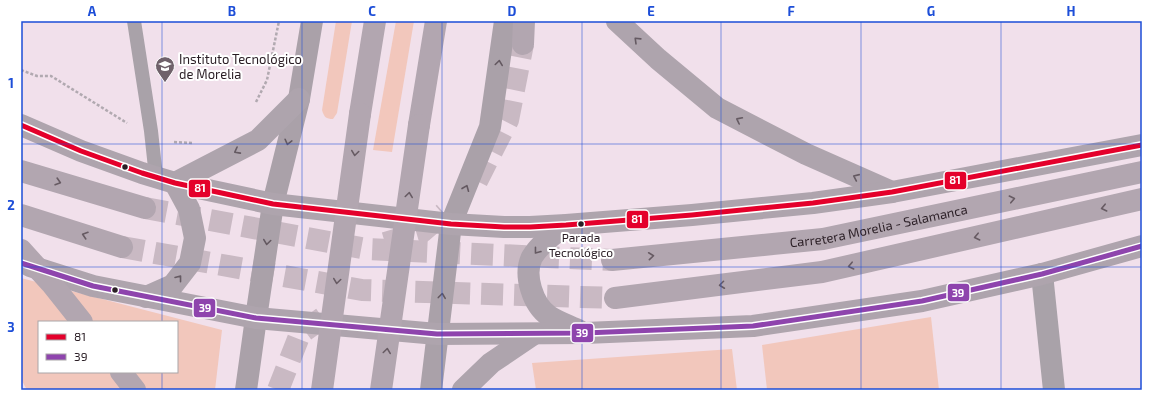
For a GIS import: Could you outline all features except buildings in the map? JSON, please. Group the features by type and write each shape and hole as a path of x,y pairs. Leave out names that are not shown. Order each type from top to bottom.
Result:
{"highway":[{"path":"322,390 360,114 375,21"},
{"path":"381,390 419,125 436,21"},
{"path":"523,44 524,21"},
{"path":"21,171 145,208"},
{"name":"Carretera Morelia - Salamanca","path":"612,260 823,239 1142,172"},
{"path":"614,298 822,272 1142,199"},
{"path":"21,215 122,247"},
{"path":"21,250 51,283 81,321"},
{"path":"122,373 135,390"}],"main road":[{"path":"246,390 273,204 299,99 312,21"},
{"path":"431,390 451,224 490,127 505,21"},
{"path":"618,21 658,59 717,108 806,154 892,192"},
{"path":"166,180 258,140 299,99"},
{"path":"21,126 81,151 142,173 166,180 273,204 451,224 504,227 566,225 692,215 813,203 892,192 1142,145"},
{"path":"146,297 173,285 190,263 195,238 189,209 166,180"},
{"path":"566,225 546,240 532,258 529,269 530,290 537,303 549,316 585,333"},
{"path":"21,263 93,286 256,318 437,334 534,334 753,326 922,301 1042,274 1142,246"},
{"path":"463,390 491,363 534,334"}],"street":[{"path":"1042,274 1054,390"}],"lane":[{"path":"134,21 152,138 166,180"}],"path":[{"path":"255,106 267,80 279,21"},
{"path":"21,70 37,76 51,76 152,138 169,142 195,143"}],"shaded area":[{"path":"336,21 352,21 337,113 333,119 331,119 326,117 322,110"},
{"path":"396,21 414,21 392,152 373,150"},
{"path":"21,278 222,330 215,390 27,390 21,379"},
{"path":"931,317 939,390 767,390 762,345"},
{"path":"732,349 737,390 536,390 532,363"}],"tunnel":[{"path":"477,181 508,120 523,44"},
{"path":"145,208 367,249 612,260"},
{"path":"385,243 422,232 444,213"},
{"path":"122,247 362,290 615,298"},
{"path":"278,390 300,334 325,316"}],"transit line":[{"name":"81","path":"21,125 81,151 142,173 175,183 273,204 451,224 504,227 566,225 692,215 813,203 892,192 1142,145"},
{"name":"39","path":"21,263 93,286 256,318 437,334 585,333 753,326 922,301 1042,274 1142,246"}],"place":[{"name":"Instituto Tecnológico de Morelia","path":"165,83"},
{"name":"Parada Tecnológico","path":"581,224"}]}
